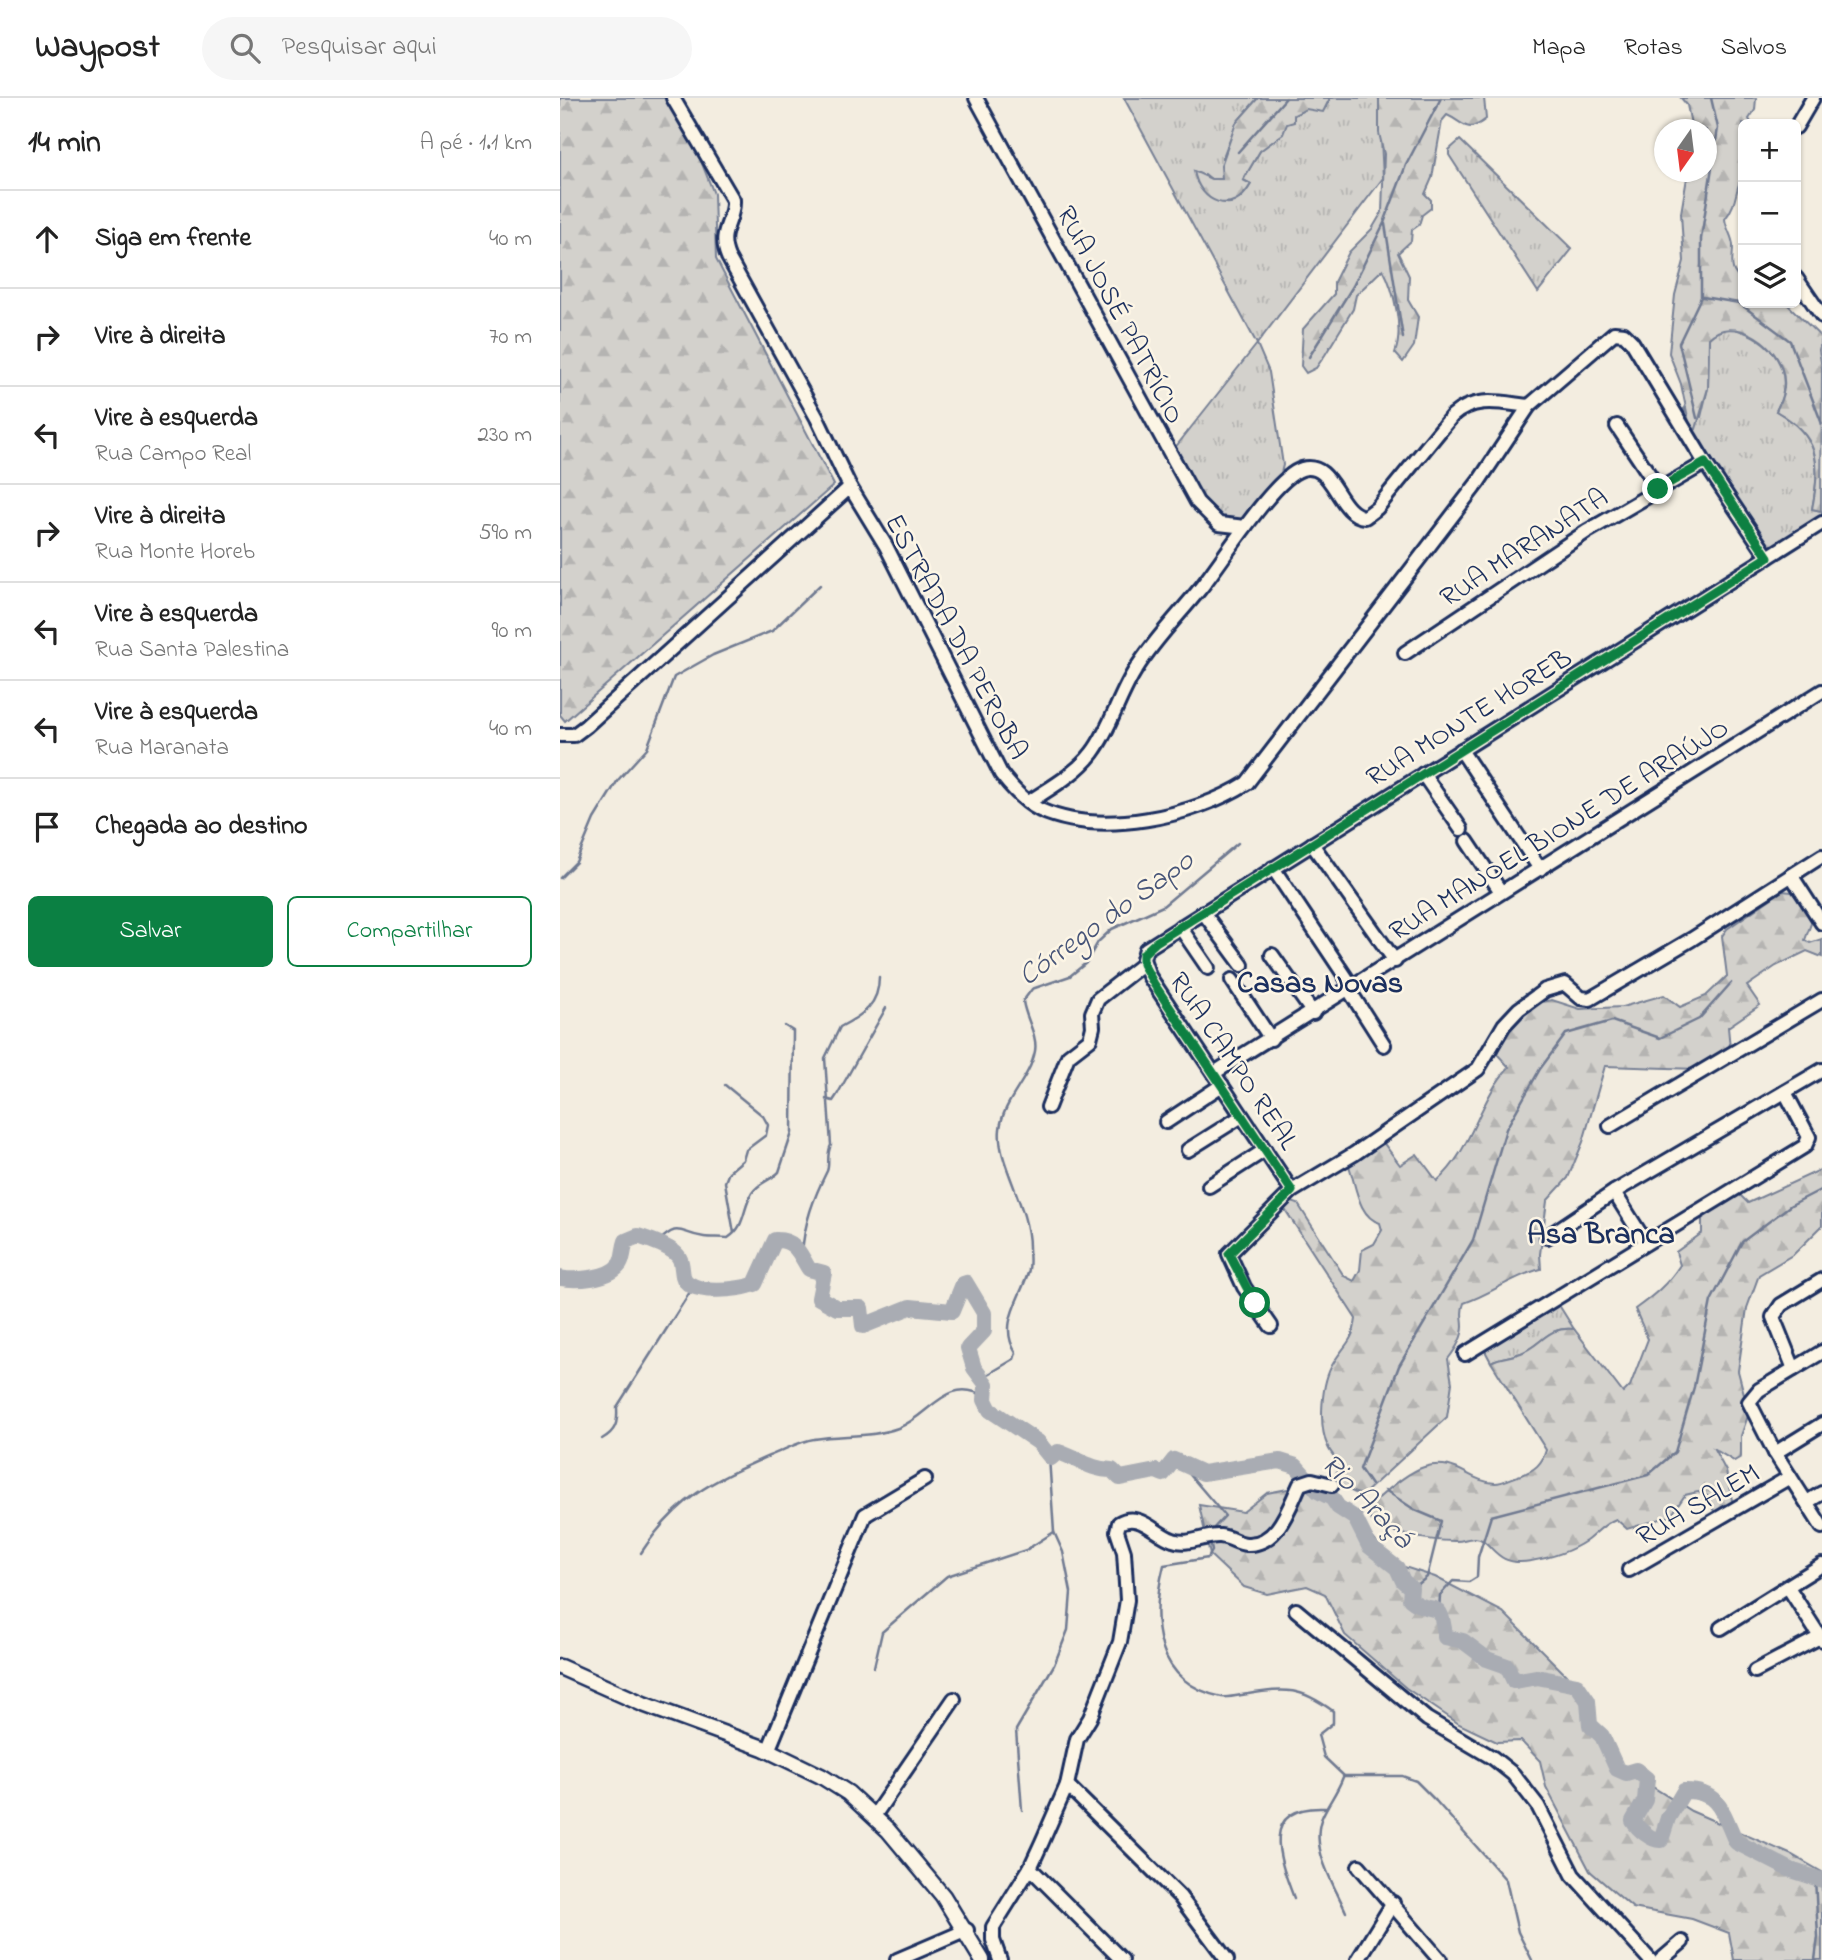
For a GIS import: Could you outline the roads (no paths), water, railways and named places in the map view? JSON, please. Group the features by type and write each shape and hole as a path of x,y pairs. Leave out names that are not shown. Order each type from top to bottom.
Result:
{"main road":[{"path":"560,1667 643,1704 768,1751 821,1776 874,1816 943,1896 967,1930 982,1960"}],"street":[{"name":"ESTRADA DA PEROBA","path":"673,98 733,200 731,217 723,237 728,257 817,418 850,487 886,546 1001,774 1041,810 1078,819 1138,821 1195,807 1247,783 1479,481 1530,406 1605,339 1619,332 1632,342 1705,463"},
{"name":"RUA JOSÉ PATRÍCIO","path":"976,98 1197,502 1219,524 1245,527"},
{"path":"1801,119 1813,98"},
{"path":"1801,285 1822,316"},
{"path":"1029,802 1064,779 1092,752 1144,657 1245,527 1282,484 1302,469 1314,468 1322,473 1352,512 1365,517 1377,508 1452,416 1466,404 1477,401 1530,406"},
{"path":"1617,426 1658,489"},
{"path":"1705,463 1768,557"},
{"name":"RUA MARANATA","path":"1405,653 1586,532 1705,463"},
{"path":"560,735 574,735 586,726 850,487"},
{"name":"RUA MONTE HOREB","path":"1048,1107 1068,1056 1090,1039 1092,1013 1098,999 1143,959 1149,946 1822,523"},
{"name":"RUA MANOEL BIONE DE ARAÚJO","path":"1214,1073 1822,691"},
{"path":"1461,750 1540,869"},
{"path":"1423,774 1501,892"},
{"path":"1312,844 1395,961"},
{"path":"1271,1326 1244,1287 1229,1254 1292,1191 1354,1154 1478,1069 1504,1025 1519,1009 1545,990 1565,984 1581,999 1590,999 1712,927 1822,856"},
{"path":"1273,868 1384,1045"},
{"path":"1791,875 1822,923"},
{"path":"1203,912 1242,965"},
{"path":"1180,927 1208,968"},
{"path":"1272,955 1313,1013"},
{"name":"RUA CAMPO REAL","path":"1143,959 1292,1191"},
{"path":"1232,980 1270,1039"},
{"path":"1611,1126 1822,1000"},
{"path":"1547,1237 1615,1192 1822,1070"},
{"path":"1166,1122 1222,1085"},
{"path":"1465,1354 1808,1143 1809,1136 1784,1091"},
{"path":"1188,1150 1242,1116"},
{"path":"1209,1186 1265,1150"},
{"path":"1615,1192 1646,1243"},
{"path":"1794,1369 1773,1317 1782,1305 1822,1280"},
{"path":"1822,1352 1759,1390 1749,1402 1775,1453 1822,1527"},
{"path":"1775,1453 1822,1424"},
{"name":"RUA SALEM","path":"1629,1570 1790,1477"},
{"path":"768,1751 865,1515 925,1479"},
{"path":"1000,1960 993,1940 993,1927 1030,1868 1067,1785 1077,1739 1090,1718 1120,1642 1127,1600 1119,1523 1138,1521 1181,1542 1227,1537 1240,1543 1258,1543 1277,1529 1291,1503 1308,1481 1332,1485"},
{"path":"1807,1502 1822,1493"},
{"path":"1721,1628 1822,1564"},
{"path":"1755,1671 1821,1638 1788,1587"},
{"path":"1296,1610 1409,1705 1513,1774 1538,1806 1573,1875 1650,1960"},
{"path":"874,1816 954,1699"},
{"path":"1067,1785 1180,1896 1227,1960"},
{"path":"1359,1866 1440,1960"},
{"path":"1030,1868 1122,1960"},
{"path":"1358,1960 1393,1903"},
{"path":"897,1960 967,1930"},
{"path":"1661,1960 1682,1942"}],"waterway":[{"path":"1238,152 1286,98"},
{"path":"1309,357 1353,286 1384,223 1406,165 1441,98"},
{"path":"1697,418 1679,343 1701,297 1701,239 1718,128 1711,98"},
{"path":"1385,224 1403,338"},
{"path":"1703,297 1739,303 1790,341 1822,424"},
{"path":"560,878 576,862 594,819 618,780 647,748 674,677 713,655 772,631 820,585"},
{"name":"Córrego do Sapo","path":"982,1378 1014,1359 1016,1353 1011,1343 1010,1323 1029,1267 1028,1231 1000,1142 1002,1118 1028,1071 1035,1051 1035,1039 1023,1001 1032,989 1070,976 1086,963 1098,942 1112,929 1163,906 1238,843"},
{"path":"802,1254 807,1221 827,1171 831,1145 825,1058 840,1027 856,1018 873,1002 879,977"},
{"path":"1371,1485 1360,1469 1399,1366 1473,1240 1506,1129 1540,1069 1566,1034 1612,1021 1660,1038 1699,1019 1731,983"},
{"path":"826,1099 833,1101 837,1095 886,1008"},
{"path":"657,1243 675,1230 704,1237 728,1238 738,1228 755,1189 779,1172 792,1133 793,1031 785,1026"},
{"path":"725,1085 763,1116 768,1125 766,1135 746,1150 743,1160 729,1172 725,1182 734,1233"},
{"path":"1439,1611 1440,1595 1453,1581 1469,1582 1477,1577 1478,1557 1491,1516 1648,1475 1675,1452 1694,1387 1711,1301 1742,1242 1791,1205 1822,1189"},
{"name":"Rio Araçá","path":"560,1278 583,1279 609,1273 620,1264 626,1241 638,1236 674,1252 680,1260 683,1276 694,1287 716,1290 739,1288 755,1284 775,1240 782,1240 793,1245 809,1269 824,1273 819,1298 837,1308 861,1308 863,1326 910,1307 952,1311 963,1284 966,1283 984,1313 984,1331 968,1348 974,1368 986,1384 985,1400 990,1410 1038,1442 1051,1458 1058,1452 1091,1466 1112,1470 1120,1478 1156,1471 1163,1474 1174,1460 1203,1473 1280,1461 1296,1466 1318,1491 1332,1498 1338,1507 1355,1518 1369,1546 1397,1568 1403,1581 1411,1588 1410,1599 1438,1611 1445,1637 1463,1641 1487,1659 1507,1666 1514,1681 1537,1677 1577,1685 1588,1701 1590,1725 1602,1736 1617,1769 1626,1773 1636,1770 1647,1779 1645,1800 1633,1821 1646,1834 1661,1840 1668,1818 1684,1791 1696,1792 1713,1799 1719,1806 1736,1842 1791,1870 1822,1880"},
{"path":"602,1439 613,1430 617,1407 690,1292"},
{"path":"641,1553 654,1534 682,1505 712,1484 748,1465 808,1440 877,1433 898,1428 939,1399 960,1390 972,1391 986,1397"},
{"path":"1022,1810 1016,1730 1054,1665 1068,1630 1071,1592 1063,1552 1054,1532 1049,1457"},
{"path":"1179,1462 1225,1516 1210,1532"},
{"path":"1385,1490 1415,1510 1441,1521 1427,1577 1411,1590"},
{"path":"874,1667 882,1632 947,1576 1026,1550 1054,1532"},
{"path":"1210,1541 1212,1551 1208,1558 1164,1565 1158,1627 1170,1664 1182,1678 1199,1690 1222,1697 1293,1691 1311,1697 1333,1711 1333,1723 1318,1735 1324,1757 1344,1776 1402,1776 1416,1781 1506,1880 1518,1932 1532,1960"},
{"path":"1343,1777 1323,1815 1319,1839 1324,1865 1346,1912"},
{"path":"1294,1898 1280,1852 1279,1837 1282,1825 1290,1815 1304,1809 1325,1808"},
{"path":"1815,1877 1818,1937 1815,1960"}],"district":[{"name":"Casas Novas","path":"1320,982"},
{"name":"Asa Branca","path":"1601,1233"}]}
